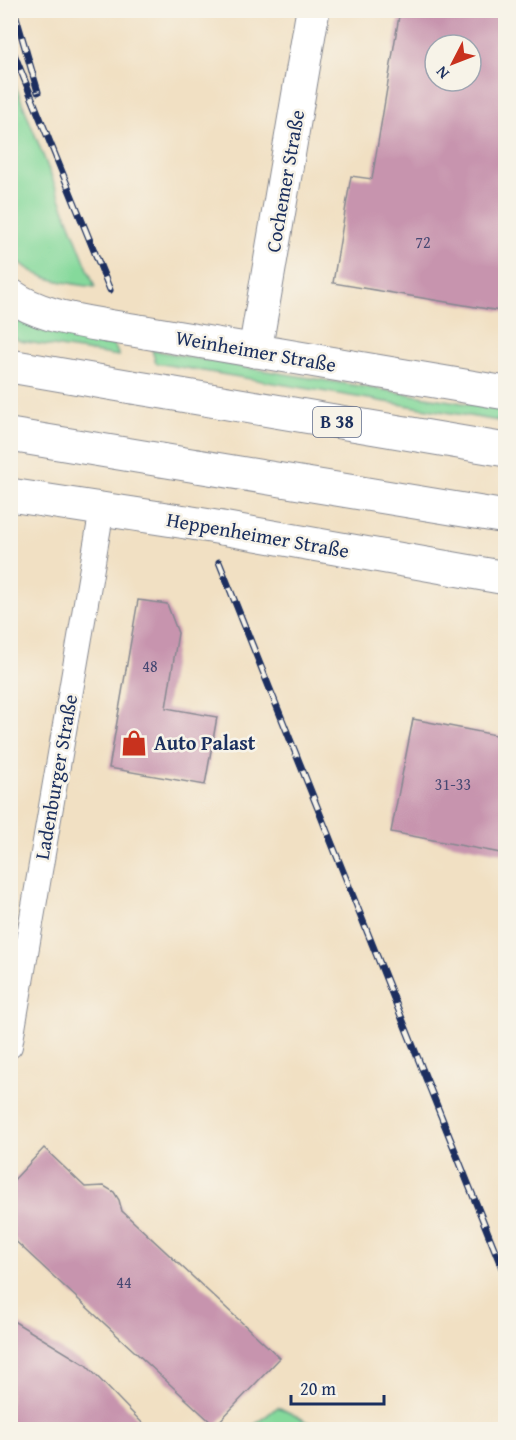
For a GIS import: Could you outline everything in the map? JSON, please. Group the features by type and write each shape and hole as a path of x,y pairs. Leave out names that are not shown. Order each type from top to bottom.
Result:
{"main road":[{"name":"Cochemer Straße","path":"255,351 313,10"},
{"name":"Weinheimer Straße","path":"10,295 24,304 68,319 506,393"},
{"name":"B 38","path":"10,366 506,450"},
{"path":"10,435 506,517"},
{"name":"Heppenheimer Straße","path":"10,495 222,528 506,578"}],"street":[{"name":"Ladenburger Straße","path":"10,1046 102,509"}],"green space":[{"path":"11,74 95,287 50,279 30,270 11,254"},
{"path":"11,318 42,331 114,345 119,356 20,341 11,336"},
{"path":"152,350 505,410 505,422 156,363"},
{"path":"278,1407 322,1429 249,1429"}],"building":[{"path":"400,10 506,10 506,312 333,283 351,176 372,179"},
{"path":"138,600 167,604 178,633 166,708 217,717 205,785 109,768"},
{"path":"413,719 506,737 506,854 391,832"},
{"path":"44,1148 85,1187 104,1186 114,1192 122,1211 280,1358 215,1426 10,1236 10,1184"},
{"path":"10,1319 86,1365 149,1430 10,1430"}],"railway":[{"path":"14,10 38,92"},
{"path":"10,44 110,290"},
{"path":"219,562 506,1278"}],"place":[{"name":"Auto Palast","path":"134,743"}]}
